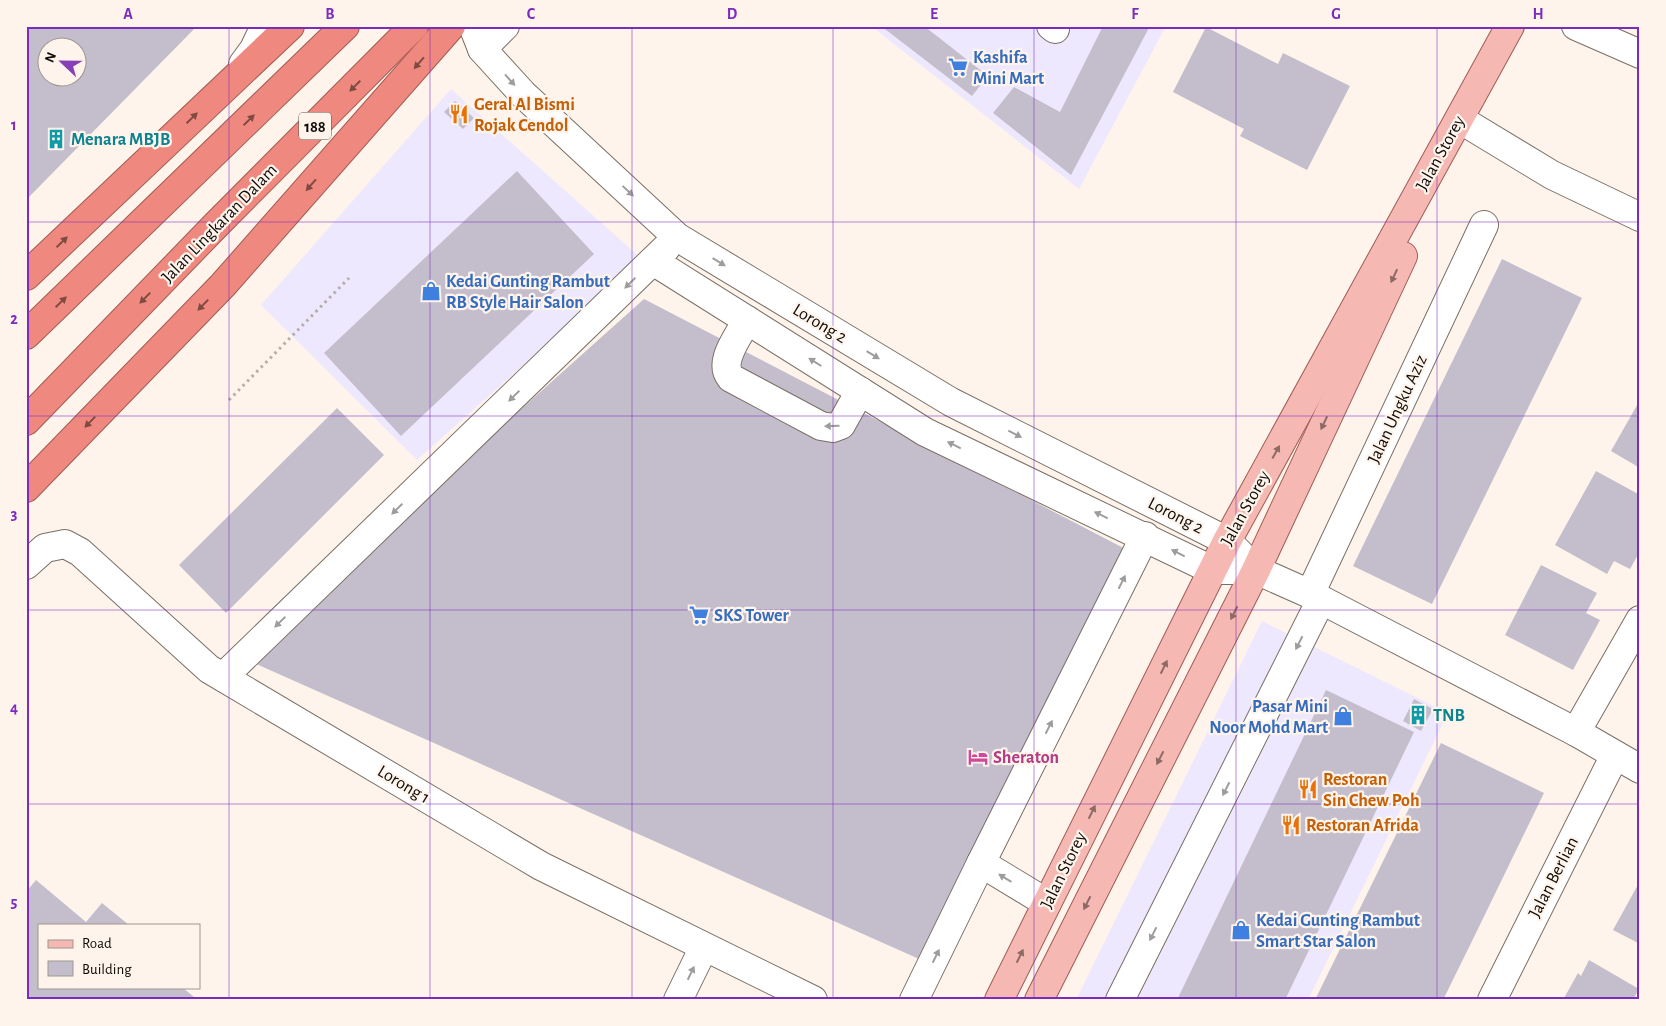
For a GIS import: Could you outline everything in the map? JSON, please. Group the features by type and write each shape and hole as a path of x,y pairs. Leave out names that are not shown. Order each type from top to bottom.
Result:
{"highway":[{"path":"26,276 290,26"},
{"path":"26,335 177,191 345,26"},
{"name":"Jalan Lingkaran Dalam","path":"26,421 216,225 414,26"},
{"path":"26,488 222,285 451,26"}],"main road":[{"name":"Jalan Storey","path":"1039,1000 1256,570 1511,26"},
{"name":"Jalan Storey","path":"999,1000 1227,541 1511,26"}],"street":[{"path":"229,83 254,49 265,26"},
{"path":"478,38 505,26"},
{"path":"1576,26 1640,54"},
{"name":"Lorong 2","path":"478,38 523,94 678,237 951,402 1227,541"},
{"path":"1466,123 1552,175 1640,217"},
{"name":"Jalan Ungku Aziz","path":"1316,597 1484,225"},
{"path":"223,677 678,237"},
{"path":"653,261 926,432 1145,536 1212,570 1256,570"},
{"path":"747,320 725,362 725,372 730,378 821,426 833,428 841,425 860,391"},
{"path":"914,1000 1145,536"},
{"path":"1227,541 1256,570 1316,597 1576,732 1640,769"},
{"name":"Lorong 1","path":"26,565 45,548 65,544 80,552 195,658 223,677 541,866 813,1000"},
{"path":"1120,1000 1316,597"},
{"path":"1576,732 1640,620"},
{"name":"Jalan Berlian","path":"1492,1000 1615,755"},
{"path":"981,863 1047,903"},
{"path":"678,1000 704,947"}],"path":[{"path":"229,400 349,278"}],"shaded area":[{"path":"871,26 1166,26 1079,189"},
{"path":"451,89 642,259 417,460 261,305"},
{"path":"1262,621 1448,713 1308,1000 1076,1000"}],"building":[{"name":"Menara MBJB","path":"26,26 197,26 26,200"},
{"path":"881,26 924,26 988,76 972,96"},
{"path":"1103,26 1150,26 1071,175 993,113 1014,87 1060,112"},
{"path":"1206,27 1278,64 1283,53 1350,86 1307,170 1240,136 1244,129 1173,92"},
{"path":"455,101 474,118 463,129 444,112"},
{"path":"517,171 594,254 401,436 324,353"},
{"path":"1502,259 1582,298 1432,604 1353,566"},
{"name":"SKS Tower","path":"644,299 1137,555 937,967 243,658"},
{"path":"1640,400 1640,468 1611,451"},
{"path":"337,408 384,455 226,613 179,565"},
{"path":"1596,471 1640,495 1640,551 1630,569 1614,561 1607,574 1555,545"},
{"path":"1541,565 1597,593 1586,613 1600,620 1573,670 1505,635"},
{"path":"1326,690 1414,732 1285,1000 1177,1000"},
{"name":"TNB","path":"1414,699 1433,709 1421,731 1403,721"},
{"path":"1441,743 1544,793 1475,935 1443,1000 1315,1000"},
{"path":"36,880 86,922 102,903 128,924 38,924 38,988 183,988 194,997 191,1000 26,1000 26,892"},
{"path":"1640,881 1640,944 1613,930"},
{"path":"1589,960 1639,989 1633,1000 1563,1000 1578,973 1581,976"}],"place":[{"name":"Kashifa Mini Mart","path":"958,67"},
{"name":"Geral Al Bismi Rojak Cendol","path":"459,114"},
{"name":"Menara MBJB","path":"56,139"},
{"name":"Kedai Gunting Rambut RB Style Hair Salon","path":"431,291"},
{"name":"SKS Tower","path":"699,615"},
{"name":"TNB","path":"1418,715"},
{"name":"Pasar Mini Noor Mohd Mart","path":"1343,716"},
{"name":"Sheraton","path":"978,757"},
{"name":"Restoran Sin Chew Poh","path":"1308,789"},
{"name":"Restoran Afrida","path":"1291,825"},
{"name":"Kedai Gunting Rambut Smart Star Salon","path":"1241,930"}]}
